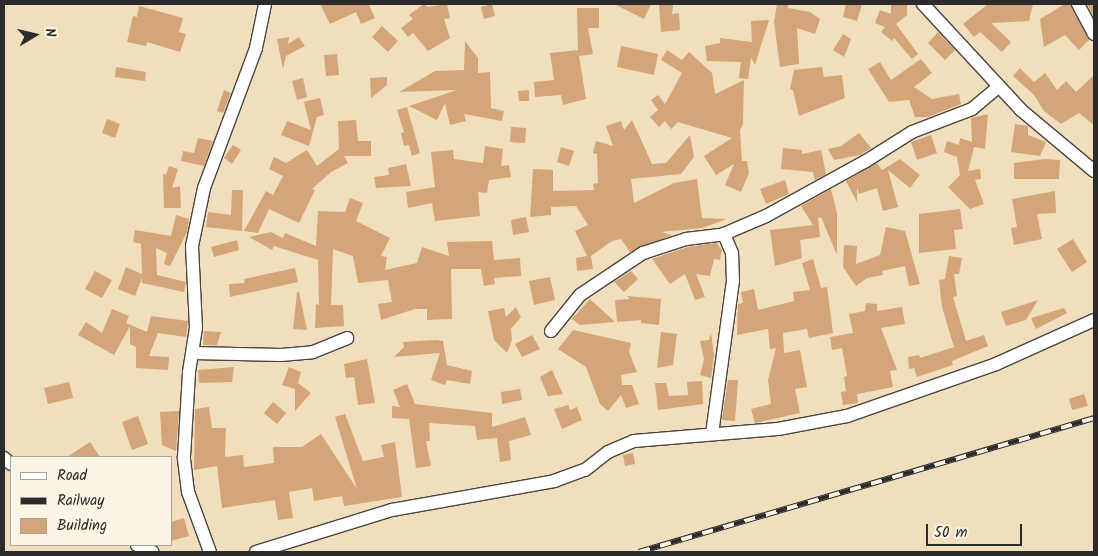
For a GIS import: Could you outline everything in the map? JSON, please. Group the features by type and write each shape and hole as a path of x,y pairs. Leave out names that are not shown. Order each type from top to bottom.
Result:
{"street":[{"path":"210,552 188,492 184,457 186,397 194,354 196,328 192,246 196,216 256,48 265,4"},
{"path":"923,4 1040,128 1094,171"},
{"path":"1078,4 1094,34"},
{"path":"551,331 580,295 642,254 686,239 724,234 791,202 912,132 972,109 999,86"},
{"path":"712,434 733,281 732,253 724,234"},
{"path":"256,552 415,505 554,481 585,470 622,444 778,429 847,416 996,364 1094,320"},
{"path":"194,354 281,355 313,352 348,338"},
{"path":"139,546 153,552"}],"building":[{"path":"320,4 372,4 369,5 375,18 361,24 356,12 330,24"},
{"path":"424,4 428,7 447,4 450,18 444,19 450,38 428,51 413,33 408,37 401,28 413,19 409,15"},
{"path":"492,4 495,16 484,19 481,7"},
{"path":"614,4 651,4 644,19"},
{"path":"659,4 673,4 672,14 679,13 680,30 661,32"},
{"path":"777,4 788,4 788,8 810,12 820,19 815,34 797,28 799,64 780,67 774,22"},
{"path":"846,4 862,4 857,21 843,17"},
{"path":"988,4 1033,4 1029,21 991,23 1011,42 1002,52 980,32 974,37 963,24"},
{"path":"1065,4 1070,4 1089,40 1079,50 1065,35 1044,47 1040,19"},
{"path":"1087,4 1094,4 1094,17"},
{"path":"891,5 907,5 907,15 896,24 918,54 912,59 894,38 892,41 881,32 885,27 875,23 880,10 891,14"},
{"path":"139,6 183,18 179,32 186,34 180,52 147,42 146,46 127,42 133,16 137,17"},
{"path":"577,8 599,8 599,28 588,28 593,54 579,56 586,99 563,105 561,95 535,97 534,82 554,80 550,53 578,50"},
{"path":"769,20 755,65 751,58 748,79 739,78 741,62 707,61 705,46 720,43 720,38 752,42 751,21"},
{"path":"382,26 398,41 388,52 372,37"},
{"path":"938,32 955,50 945,60 928,43"},
{"path":"843,34 851,39 844,57 833,50"},
{"path":"289,37 288,44 299,37 305,46 286,56 283,69 277,39"},
{"path":"465,41 478,58 478,73 490,72 491,108 504,111 502,121 464,114 466,121 450,125 445,103 437,120 409,106 457,90 399,92 435,71 464,70"},
{"path":"621,46 658,54 654,75 617,67"},
{"path":"667,50 682,60 689,52 712,73 715,94 744,80 743,124 740,130 742,161 747,161 749,173 741,192 725,185 734,164 716,175 704,156 732,138 678,122 671,129 665,121 659,127 650,117 658,110 651,100 658,95 665,104 682,73 661,60"},
{"path":"337,54 339,75 326,76 324,55"},
{"path":"921,59 932,73 914,87 932,99 959,94 961,104 928,117 915,117 909,100 889,102 868,69 880,62 891,80"},
{"path":"116,67 146,72 145,81 115,77"},
{"path":"822,67 824,77 842,75 845,98 799,116 793,90 790,89 794,70"},
{"path":"1020,68 1034,82 1045,73 1057,90 1066,81 1076,92 1094,75 1094,125 1079,113 1061,124 1044,111 1034,95 1013,76"},
{"path":"387,77 387,85 371,98 370,78"},
{"path":"303,78 307,97 297,100 292,81"},
{"path":"224,90 231,93 223,113 217,111"},
{"path":"529,90 529,101 519,101 518,91"},
{"path":"320,98 324,115 317,117 309,146 281,135 287,121 311,130 304,102"},
{"path":"407,107 420,153 412,156 409,145 404,146 401,133 404,132 397,110"},
{"path":"988,114 985,149 974,147 968,171 980,169 981,179 975,180 984,204 970,209 948,187 960,175 957,157 944,152 947,141 959,145 960,138 972,142 971,118"},
{"path":"107,119 120,124 115,138 102,133"},
{"path":"356,120 358,141 371,141 371,156 344,156 348,163 331,172 312,189 315,190 299,223 269,209 258,233 244,231 266,191 273,195 283,176 269,169 274,157 286,163 307,150 317,166 339,149 338,121"},
{"path":"632,120 652,164 666,163 690,135 694,157 681,174 631,179 634,203 674,183 697,179 702,218 727,219 702,228 661,232 672,235 630,252 621,239 612,241 591,256 593,269 577,271 576,258 587,256 575,231 588,225 576,206 551,207 551,215 530,217 533,169 553,170 553,191 594,190 593,184 598,183 597,154 593,153 596,141 613,146 606,126 621,121 624,130"},
{"path":"1015,124 1028,126 1028,135 1046,142 1040,156 1011,152"},
{"path":"511,127 526,128 525,143 510,142"},
{"path":"859,133 871,148 860,155 834,160 828,149 841,146"},
{"path":"931,135 937,153 917,160 911,142"},
{"path":"198,138 213,141 204,166 181,161 183,151 194,153"},
{"path":"233,145 241,150 232,164 224,158"},
{"path":"485,146 503,149 501,166 509,165 511,177 489,180 487,193 478,192 480,216 435,221 432,203 408,208 406,192 435,187 431,152 453,150 454,159 483,163"},
{"path":"561,147 574,151 569,166 557,162"},
{"path":"783,148 802,150 802,154 821,150 826,174 815,180 813,172 781,169"},
{"path":"900,159 920,175 910,188 888,170 898,207 883,211 877,188 859,194 857,188 857,202 846,181 877,163 882,170"},
{"path":"1045,159 1060,160 1059,179 1014,179 1014,163"},
{"path":"406,164 411,186 376,188 374,177 389,175 388,168"},
{"path":"169,166 178,169 172,188 180,186 181,208 164,208 163,174 166,175"},
{"path":"785,180 789,194 766,204 760,189"},
{"path":"831,189 837,213 837,255 821,217 818,218 820,237 800,240 802,258 775,266 770,230 813,225 801,206"},
{"path":"232,190 243,190 242,231 206,227 208,212 231,215"},
{"path":"1055,191 1056,213 1037,214 1042,239 1014,245 1011,228 1017,227 1012,199"},
{"path":"350,198 363,203 356,221 390,238 381,256 387,257 385,270 417,263 422,247 449,256 447,242 492,241 494,260 520,258 521,276 494,278 495,284 484,286 481,269 451,269 452,319 427,320 427,309 415,309 381,320 378,304 392,302 388,280 358,283 353,256 333,249 331,305 343,305 344,326 315,328 316,304 319,305 318,260 274,246 272,250 249,237 271,232 283,238 285,233 316,246 318,211 345,212"},
{"path":"960,209 963,229 954,230 956,249 919,253 919,214"},
{"path":"176,215 189,219 187,232 170,266 164,264 167,253 156,248 157,275 186,282 184,292 142,283 142,278 135,296 118,289 126,267 142,274 141,244 133,242 135,230 171,236"},
{"path":"526,217 529,232 513,235 511,220"},
{"path":"886,227 905,231 920,284 909,286 905,266 882,271 883,275 867,278 856,286 843,267 844,245 857,246 856,264 880,255"},
{"path":"1073,239 1087,262 1072,272 1057,249"},
{"path":"237,240 239,250 214,257 211,247"},
{"path":"716,243 722,250 720,260 714,259 710,276 696,274 705,297 695,300 685,274 670,284 652,259 688,247"},
{"path":"949,256 962,258 959,274 954,274 957,296 953,297 966,341 984,335 988,346 952,361 953,365 917,377 914,368 909,369 908,357 919,355 920,358 954,347 942,307 939,280 945,279"},
{"path":"813,259 821,288 827,287 833,333 809,338 807,329 783,333 784,353 800,350 807,387 795,389 800,413 755,423 751,409 771,404 768,380 776,348 770,349 768,329 737,335 738,304 743,303 741,292 754,289 758,310 794,301 793,292 810,290 802,263"},
{"path":"295,268 298,282 230,297 229,284 245,283 244,279"},
{"path":"95,271 112,280 102,298 85,289"},
{"path":"631,271 638,279 624,292 614,282"},
{"path":"550,277 555,300 534,305 529,281"},
{"path":"297,292 299,292 307,330 293,329"},
{"path":"627,296 661,299 659,325 641,323 641,320 617,322 615,300 630,299"},
{"path":"590,299 615,322 580,325 572,319"},
{"path":"1038,300 1026,320 1006,326 1001,312"},
{"path":"866,303 877,304 877,311 902,307 905,324 881,328 897,370 890,371 893,387 857,394 858,403 843,405 841,392 846,391 844,377 847,376 842,348 832,350 830,337 853,333 849,314 865,311"},
{"path":"516,307 521,317 511,329 512,340 507,353 494,340 488,311 504,308 506,317"},
{"path":"1064,308 1067,313 1036,329 1031,318"},
{"path":"112,309 129,316 126,323 147,332 151,316 188,321 186,337 158,333 149,356 169,357 168,370 136,368 136,347 130,344 130,326 114,355 78,335 86,322 102,333"},
{"path":"573,330 631,343 629,352 637,372 621,375 622,385 632,385 639,404 626,408 621,395 608,411 600,404 586,367 558,349"},
{"path":"204,331 221,332 217,345 203,345"},
{"path":"661,332 677,334 673,365 657,368"},
{"path":"711,333 714,356 711,378 700,375 704,359 700,341 709,340"},
{"path":"532,335 540,349 522,357 515,344"},
{"path":"443,341 447,365 472,371 470,384 447,380 445,385 431,380 440,353 394,357 404,347 403,342"},
{"path":"367,359 375,403 358,405 354,377 346,378 344,364"},
{"path":"234,367 232,382 199,383 198,370"},
{"path":"289,367 301,372 298,383 311,393 295,411 295,389 282,385"},
{"path":"552,370 563,394 548,396 540,377"},
{"path":"728,380 738,380 735,421 722,420"},
{"path":"702,381 703,404 658,410 655,383 666,383 669,396 688,395 687,382"},
{"path":"69,382 73,398 48,404 44,388"},
{"path":"407,384 415,404 492,413 492,427 525,417 531,435 509,441 511,460 500,462 497,438 477,440 475,426 429,423 430,441 426,441 431,466 416,468 409,419 392,418 392,406 400,407 393,390"},
{"path":"520,389 522,400 502,404 501,392"},
{"path":"1084,394 1088,406 1072,410 1069,399"},
{"path":"273,402 286,413 277,424 264,413"},
{"path":"568,405 570,410 577,407 582,420 562,429 554,409"},
{"path":"209,407 212,428 226,428 225,457 243,455 244,467 274,463 273,447 302,447 321,434 357,489 335,417 345,414 363,461 384,457 381,445 395,442 402,497 344,506 342,496 314,501 312,488 289,492 293,518 278,520 275,500 222,508 217,466 194,470 195,409"},
{"path":"179,411 176,451 162,445 160,412"},
{"path":"138,416 148,444 132,450 122,422"},
{"path":"90,442 99,456 69,456"},
{"path":"633,453 635,464 625,466 623,455"},
{"path":"184,518 189,536 172,541 172,522"}],"railway":[{"path":"639,552 1094,418"}]}
